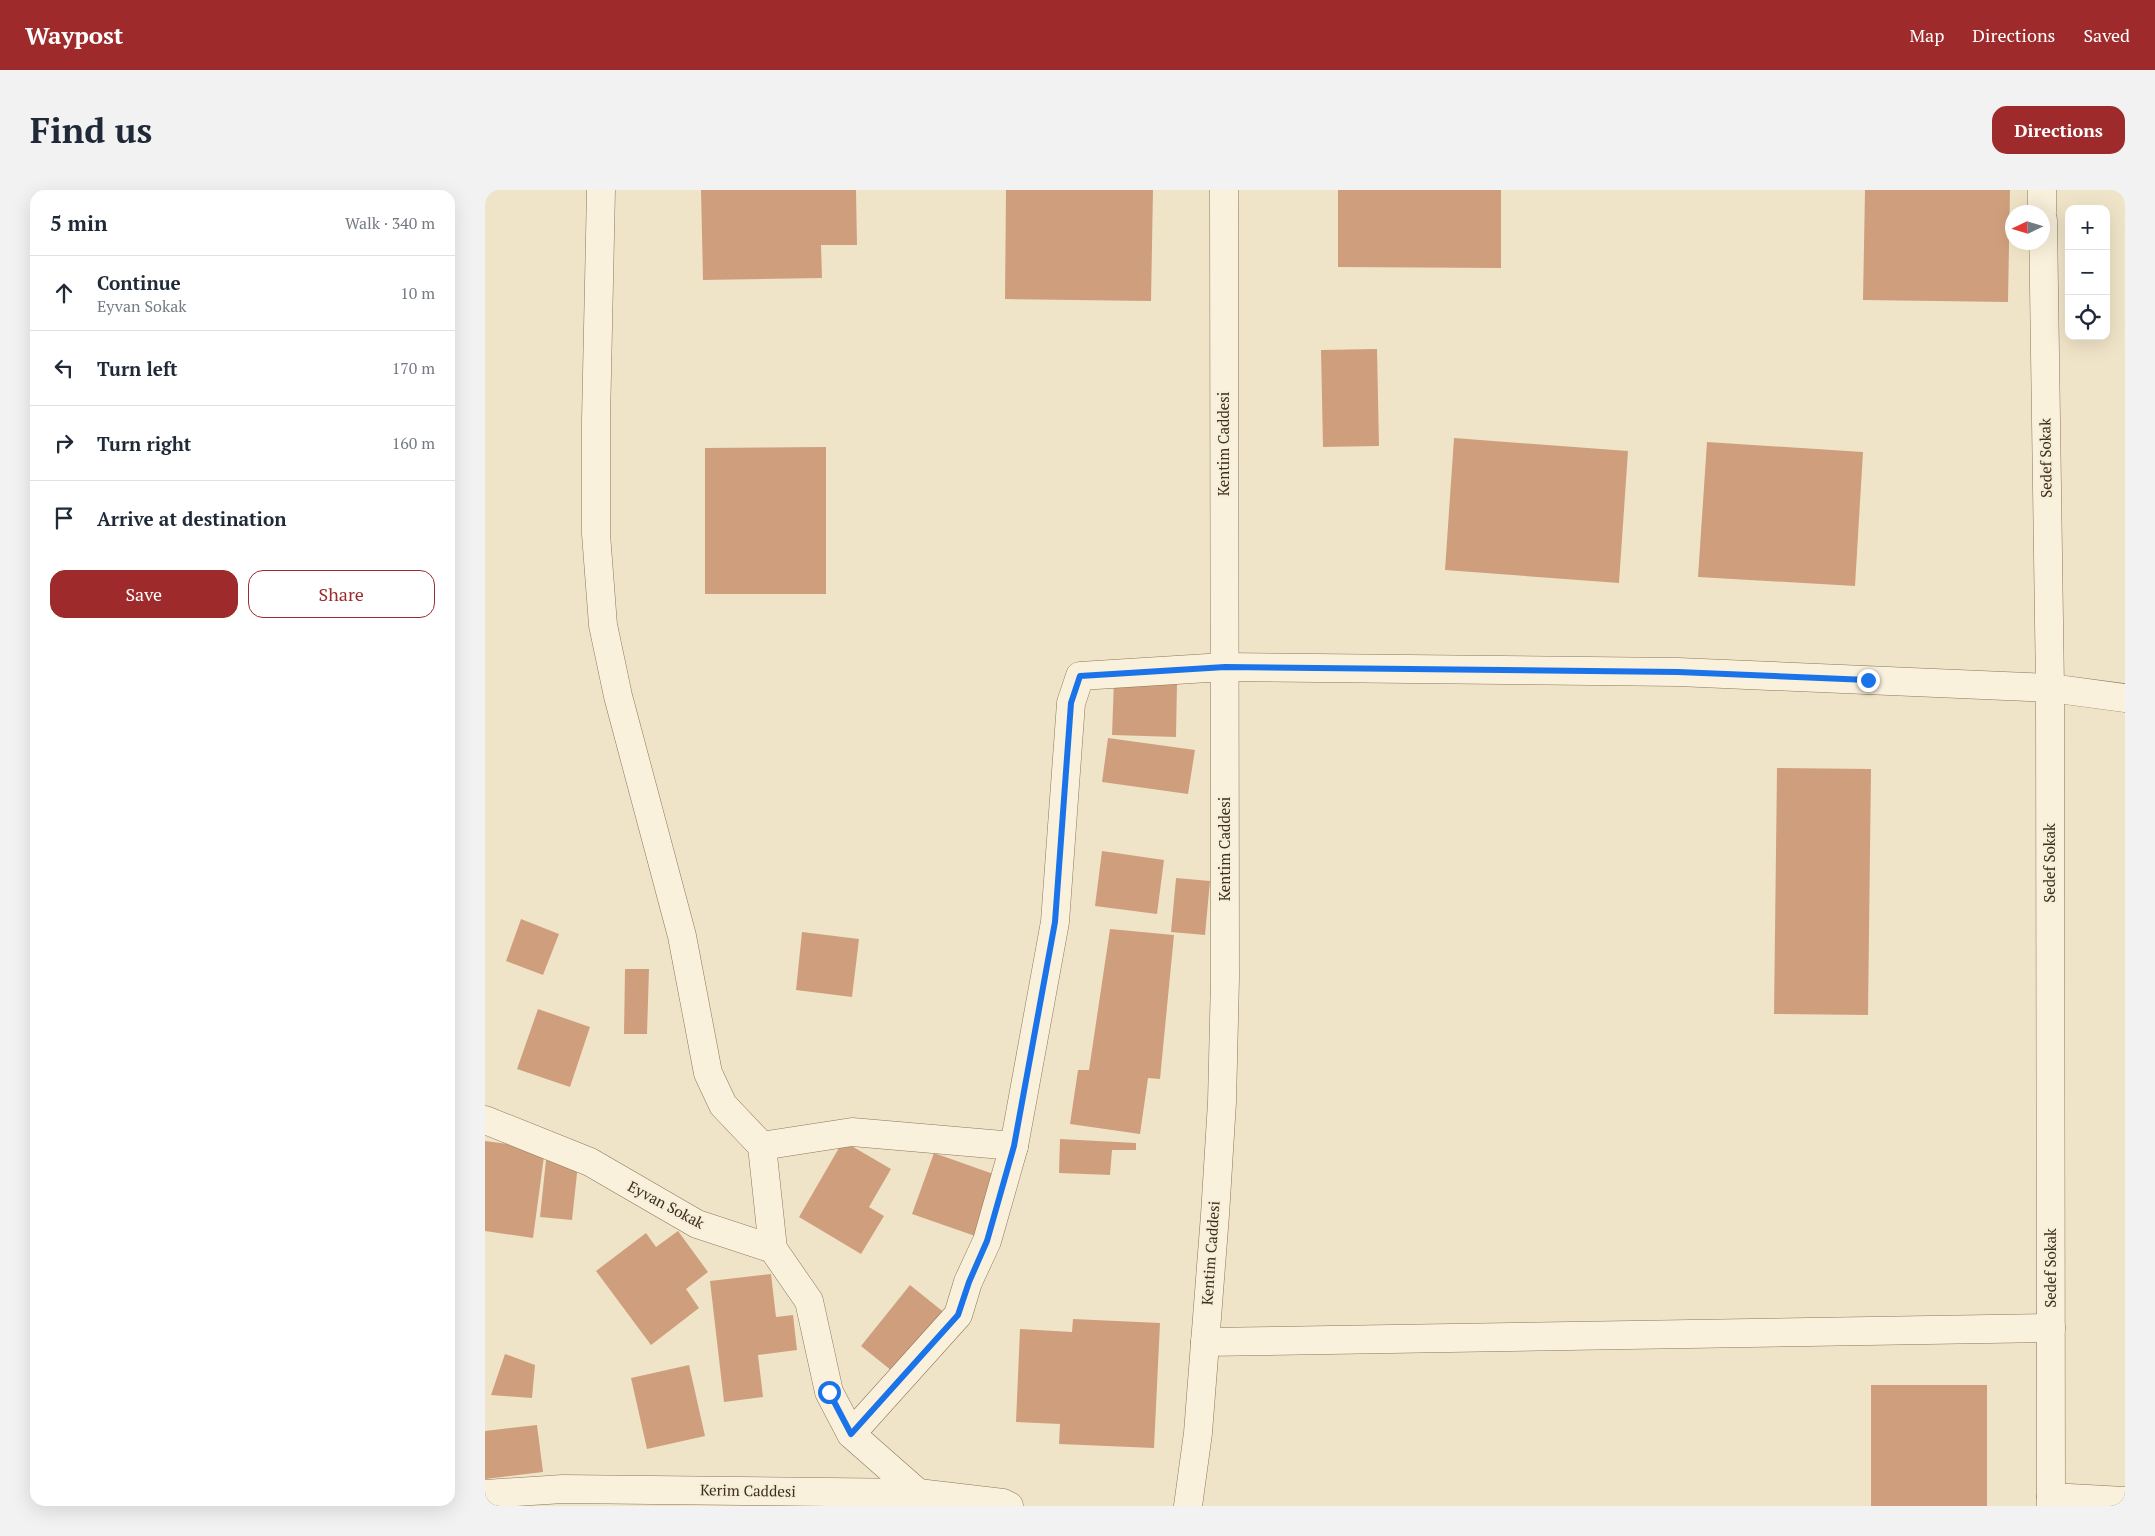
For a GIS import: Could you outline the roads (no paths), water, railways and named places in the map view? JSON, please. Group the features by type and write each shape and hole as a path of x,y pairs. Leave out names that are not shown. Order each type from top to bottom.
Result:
{"street":[{"path":"601,190 596,420 596,534 603,626 618,696 682,936 709,1073 723,1105 762,1146 773,1249 809,1301 829,1392 851,1434 918,1493"},
{"name":"Kentim Caddesi","path":"1187,1506 1198,1433 1223,1102 1225,979 1224,190"},
{"path":"2042,190 2042,205"},
{"name":"Sedef Sokak","path":"2043,250 2050,688 2051,1502"},
{"path":"851,1434 958,1315 969,1282 987,1241 1014,1146 1055,922 1071,703 1080,676 1225,667 1678,672 2050,688 2125,698"},
{"name":"Eyvan Sokak","path":"485,1120 590,1162 697,1224 773,1249"},
{"path":"762,1146 852,1132 1014,1146"},
{"path":"1205,1342 2051,1328"},
{"name":"Kerim Caddesi","path":"485,1494 563,1497 918,1493 1003,1503 1009,1506"},
{"path":"2051,1502 2125,1501"}]}
